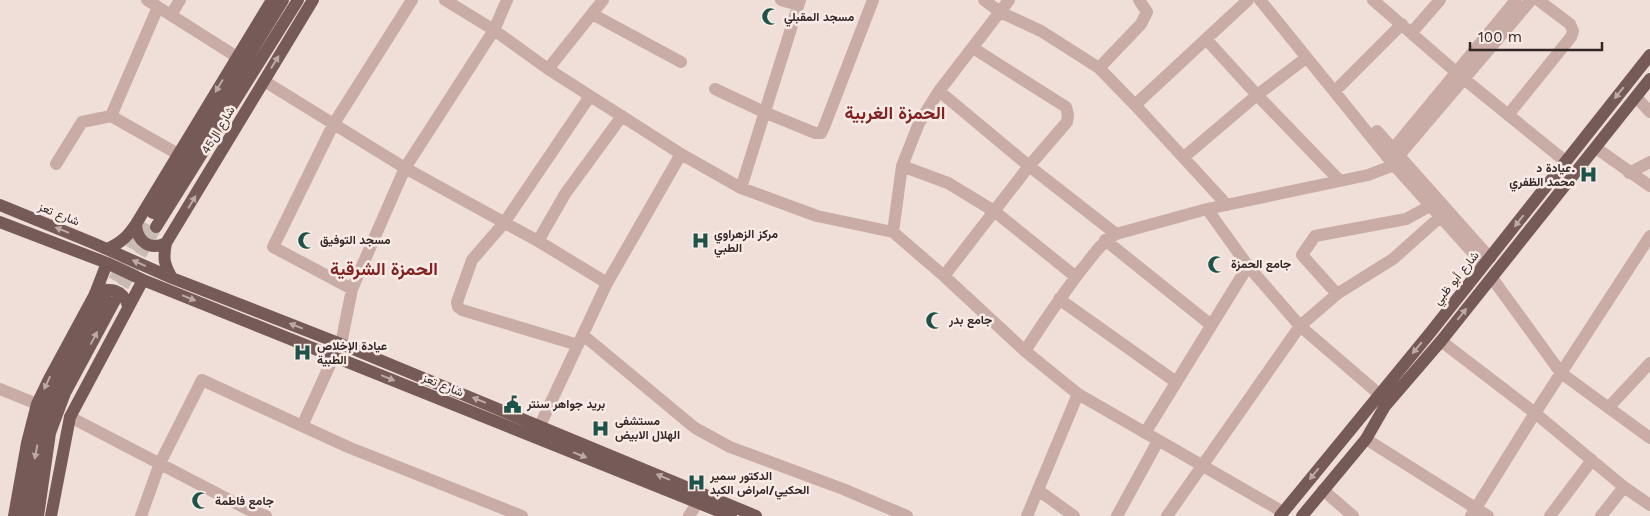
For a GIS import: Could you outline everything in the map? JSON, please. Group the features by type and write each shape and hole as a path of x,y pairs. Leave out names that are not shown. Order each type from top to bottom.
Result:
{"main road":[{"name":"شارع ال45","path":"146,225 178,154 272,0"},
{"name":"شارع ال45","path":"146,225 284,0"},
{"name":"شارع ال45","path":"107,249 119,244 146,225 298,0"},
{"name":"شارع ال45","path":"166,244 313,0"},
{"name":"شارع أبو ظبي","path":"1285,515 1650,55"},
{"path":"1285,515 1385,406 1441,341 1650,79"},
{"name":"شارع تعز","path":"0,205 172,278 341,344 731,516"},
{"path":"0,222 107,263 105,297 50,433 38,516"},
{"path":"146,225 137,232 140,239 152,246 166,244 164,254 165,266 172,278"},
{"name":"شارع تعز","path":"107,263 144,280 334,356 537,431 756,516"},
{"path":"50,516 70,416 128,306 144,280"},
{"path":"26,516 42,422 67,365 105,297 104,289 117,291 126,300 128,306"},
{"path":"14,516 27,443 38,404 49,379 105,297"},
{"path":"1302,516 1366,439 1385,406"}],"street":[{"path":"147,0 237,56"},
{"path":"171,16 180,0"},
{"path":"352,289 273,247 333,125 412,0"},
{"path":"445,0 494,30 548,69 681,154 741,188 817,216 893,232 1025,351 1078,394 1285,515"},
{"path":"341,344 352,289 406,168 494,30 507,0"},
{"path":"548,69 603,0"},
{"path":"741,188 799,3 781,0"},
{"path":"715,89 764,112 815,133 821,133 873,0"},
{"path":"984,0 1000,12 1041,31 1099,68 1227,205"},
{"path":"893,232 902,166 919,123 940,91 1010,0"},
{"path":"1099,68 1141,24 1147,12 1139,0"},
{"path":"1135,105 1248,0"},
{"path":"1260,0 1306,58 1392,157 1487,261"},
{"path":"1269,0 1340,86 1430,206 1487,261"},
{"path":"1373,0 1460,76 1565,162"},
{"path":"1340,86 1440,0"},
{"path":"1460,76 1516,0"},
{"path":"1025,351 1059,299 1111,237 1207,209 1378,172 1460,76 1531,0"},
{"path":"1508,114 1571,37 1573,31 1570,24 1538,0"},
{"path":"111,116 158,7"},
{"path":"592,14 681,62"},
{"path":"1206,39 1256,95 1339,180"},
{"path":"944,276 1029,166 1067,122 1068,114 1066,107 973,48"},
{"path":"1184,157 1256,95 1306,58"},
{"path":"264,81 333,125 538,241 607,284"},
{"path":"940,91 1111,237 1211,326"},
{"path":"590,96 504,223 472,260 457,302 458,307 462,310 581,340 695,428 730,446 907,516"},
{"path":"1636,97 1650,112"},
{"path":"56,164 82,122 111,116 178,154"},
{"path":"538,241 564,194 622,116"},
{"path":"1596,148 1650,186"},
{"path":"537,431 607,284 681,154"},
{"path":"1629,173 1650,162"},
{"path":"902,166 948,183 994,211 1076,277"},
{"path":"1337,294 1302,255 1315,236 1406,219 1430,206"},
{"path":"1207,209 1248,266 1300,326 1380,394"},
{"path":"1168,516 1300,326 1337,294 1393,259 1440,217"},
{"path":"1473,512 1650,236"},
{"path":"1145,433 1248,266"},
{"path":"1492,278 1561,373 1650,438"},
{"path":"1059,299 1176,382"},
{"path":"1441,341 1535,413 1624,487 1650,505"},
{"path":"302,426 334,356"},
{"path":"1610,407 1650,363"},
{"path":"141,516 160,463 202,380 348,447 522,516"},
{"path":"0,389 38,404"},
{"path":"1027,516 1078,394"},
{"path":"70,416 248,509 266,516"},
{"path":"1366,439 1473,512 1488,516"},
{"path":"1117,516 1158,441"},
{"path":"1550,516 1592,460"},
{"path":"1602,516 1624,487"},
{"path":"1038,490 1074,516"},
{"path":"1323,490 1353,516"},
{"path":"689,516 698,502"}],"tunnel":[{"path":"105,296 146,223"},
{"path":"114,302 156,227"}],"place":[{"name":"مسجد المقبلي","path":"770,17"},
{"name":"عيادة د. محمد الظفري","path":"1589,175"},
{"name":"مسجد التوفيق","path":"306,240"},
{"name":"مركز الزهراوي الطبي","path":"700,241"},
{"name":"جامع الحمزة","path":"1217,264"},
{"name":"جامع بدر","path":"935,320"},
{"name":"عيادة الإخلاص الطبية","path":"303,353"},
{"name":"بريد جواهر سنتر","path":"513,404"},
{"name":"مستشفى الهلال الابيض","path":"601,428"},
{"name":"الدكتور سمير الحكيي/امراض الكبد","path":"696,483"},
{"name":"جامع فاطمة","path":"201,501"}],"district":[{"name":"الحمزة الغربية","path":"895,112"},
{"name":"الحمزة الشرقية","path":"384,268"}]}
